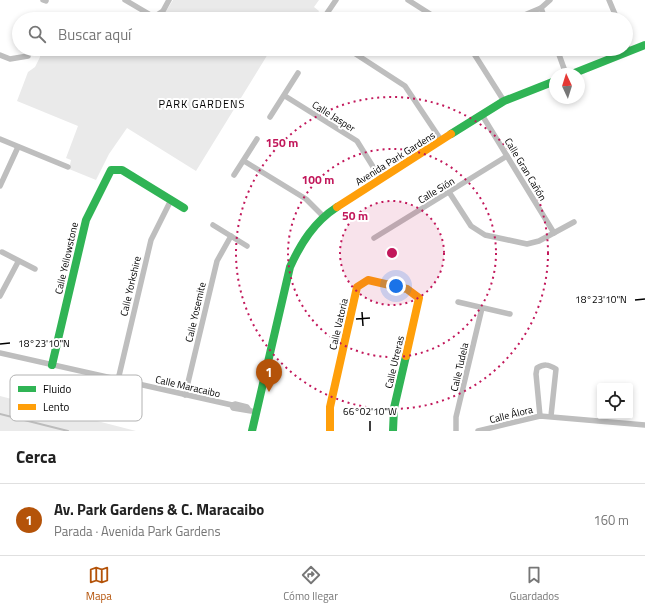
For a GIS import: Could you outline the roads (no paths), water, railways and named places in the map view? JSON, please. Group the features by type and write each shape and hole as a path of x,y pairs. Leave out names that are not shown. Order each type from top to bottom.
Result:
{"street":[{"path":"162,12 169,0"},
{"path":"328,12 336,0"},
{"path":"408,0 427,12"},
{"path":"532,12 541,8 550,0"},
{"path":"610,0 614,12"},
{"path":"128,1 146,12"},
{"path":"541,8 542,12"},
{"path":"633,50 645,45"},
{"path":"0,55 10,59 28,56"},
{"path":"359,56 405,86 441,140"},
{"path":"475,56 504,101"},
{"path":"560,56 564,68"},
{"path":"585,69 617,56"},
{"path":"270,117 285,96 298,73"},
{"name":"Avenida Park Gardens","path":"252,431 253,411 290,267 300,245 322,216 504,101 549,83"},
{"name":"Calle Jasper","path":"285,96 357,141 380,178"},
{"name":"Calle Gran Cañón","path":"482,115 554,233"},
{"path":"0,139 68,167"},
{"path":"234,175 258,139"},
{"path":"0,186 18,147"},
{"name":"Calle Sión","path":"374,238 507,156"},
{"path":"244,161 306,199 322,216"},
{"name":"Calle Yellowstone","path":"52,365 86,220 111,170 122,170 171,200"},
{"path":"449,192 471,226 485,235 527,244 539,242 574,222"},
{"path":"171,200 184,208"},
{"name":"Calle Yorkshire","path":"119,375 151,240 171,200"},
{"path":"213,225 247,246"},
{"name":"Calle Yosemite","path":"185,395 217,261 231,236"},
{"path":"2,252 18,262 35,269"},
{"path":"0,296 18,262"},
{"name":"Calle Vatoria","path":"330,431 330,407 358,287 368,280 407,289 418,298"},
{"name":"Calle Utreras","path":"393,431 394,408 418,298"},
{"path":"458,302 510,314"},
{"name":"Calle Tudela","path":"456,431 456,418 482,308"},
{"name":"Calle Maracaibo","path":"0,353 96,375"},
{"path":"540,416 536,374 537,368 543,365 550,365 556,369 551,416"},
{"name":"Calle Maracaibo","path":"142,385 232,405 233,408 253,411"},
{"name":"Calle Álora","path":"478,431 540,416 645,425"}],"waterway":[{"path":"0,414 10,416"},
{"path":"28,421 68,431"}],"place":[{"name":"Av. Park Gardens & C. Maracaibo","path":"269,392"}],"district":[{"name":"PARK GARDENS","path":"202,104"}]}
